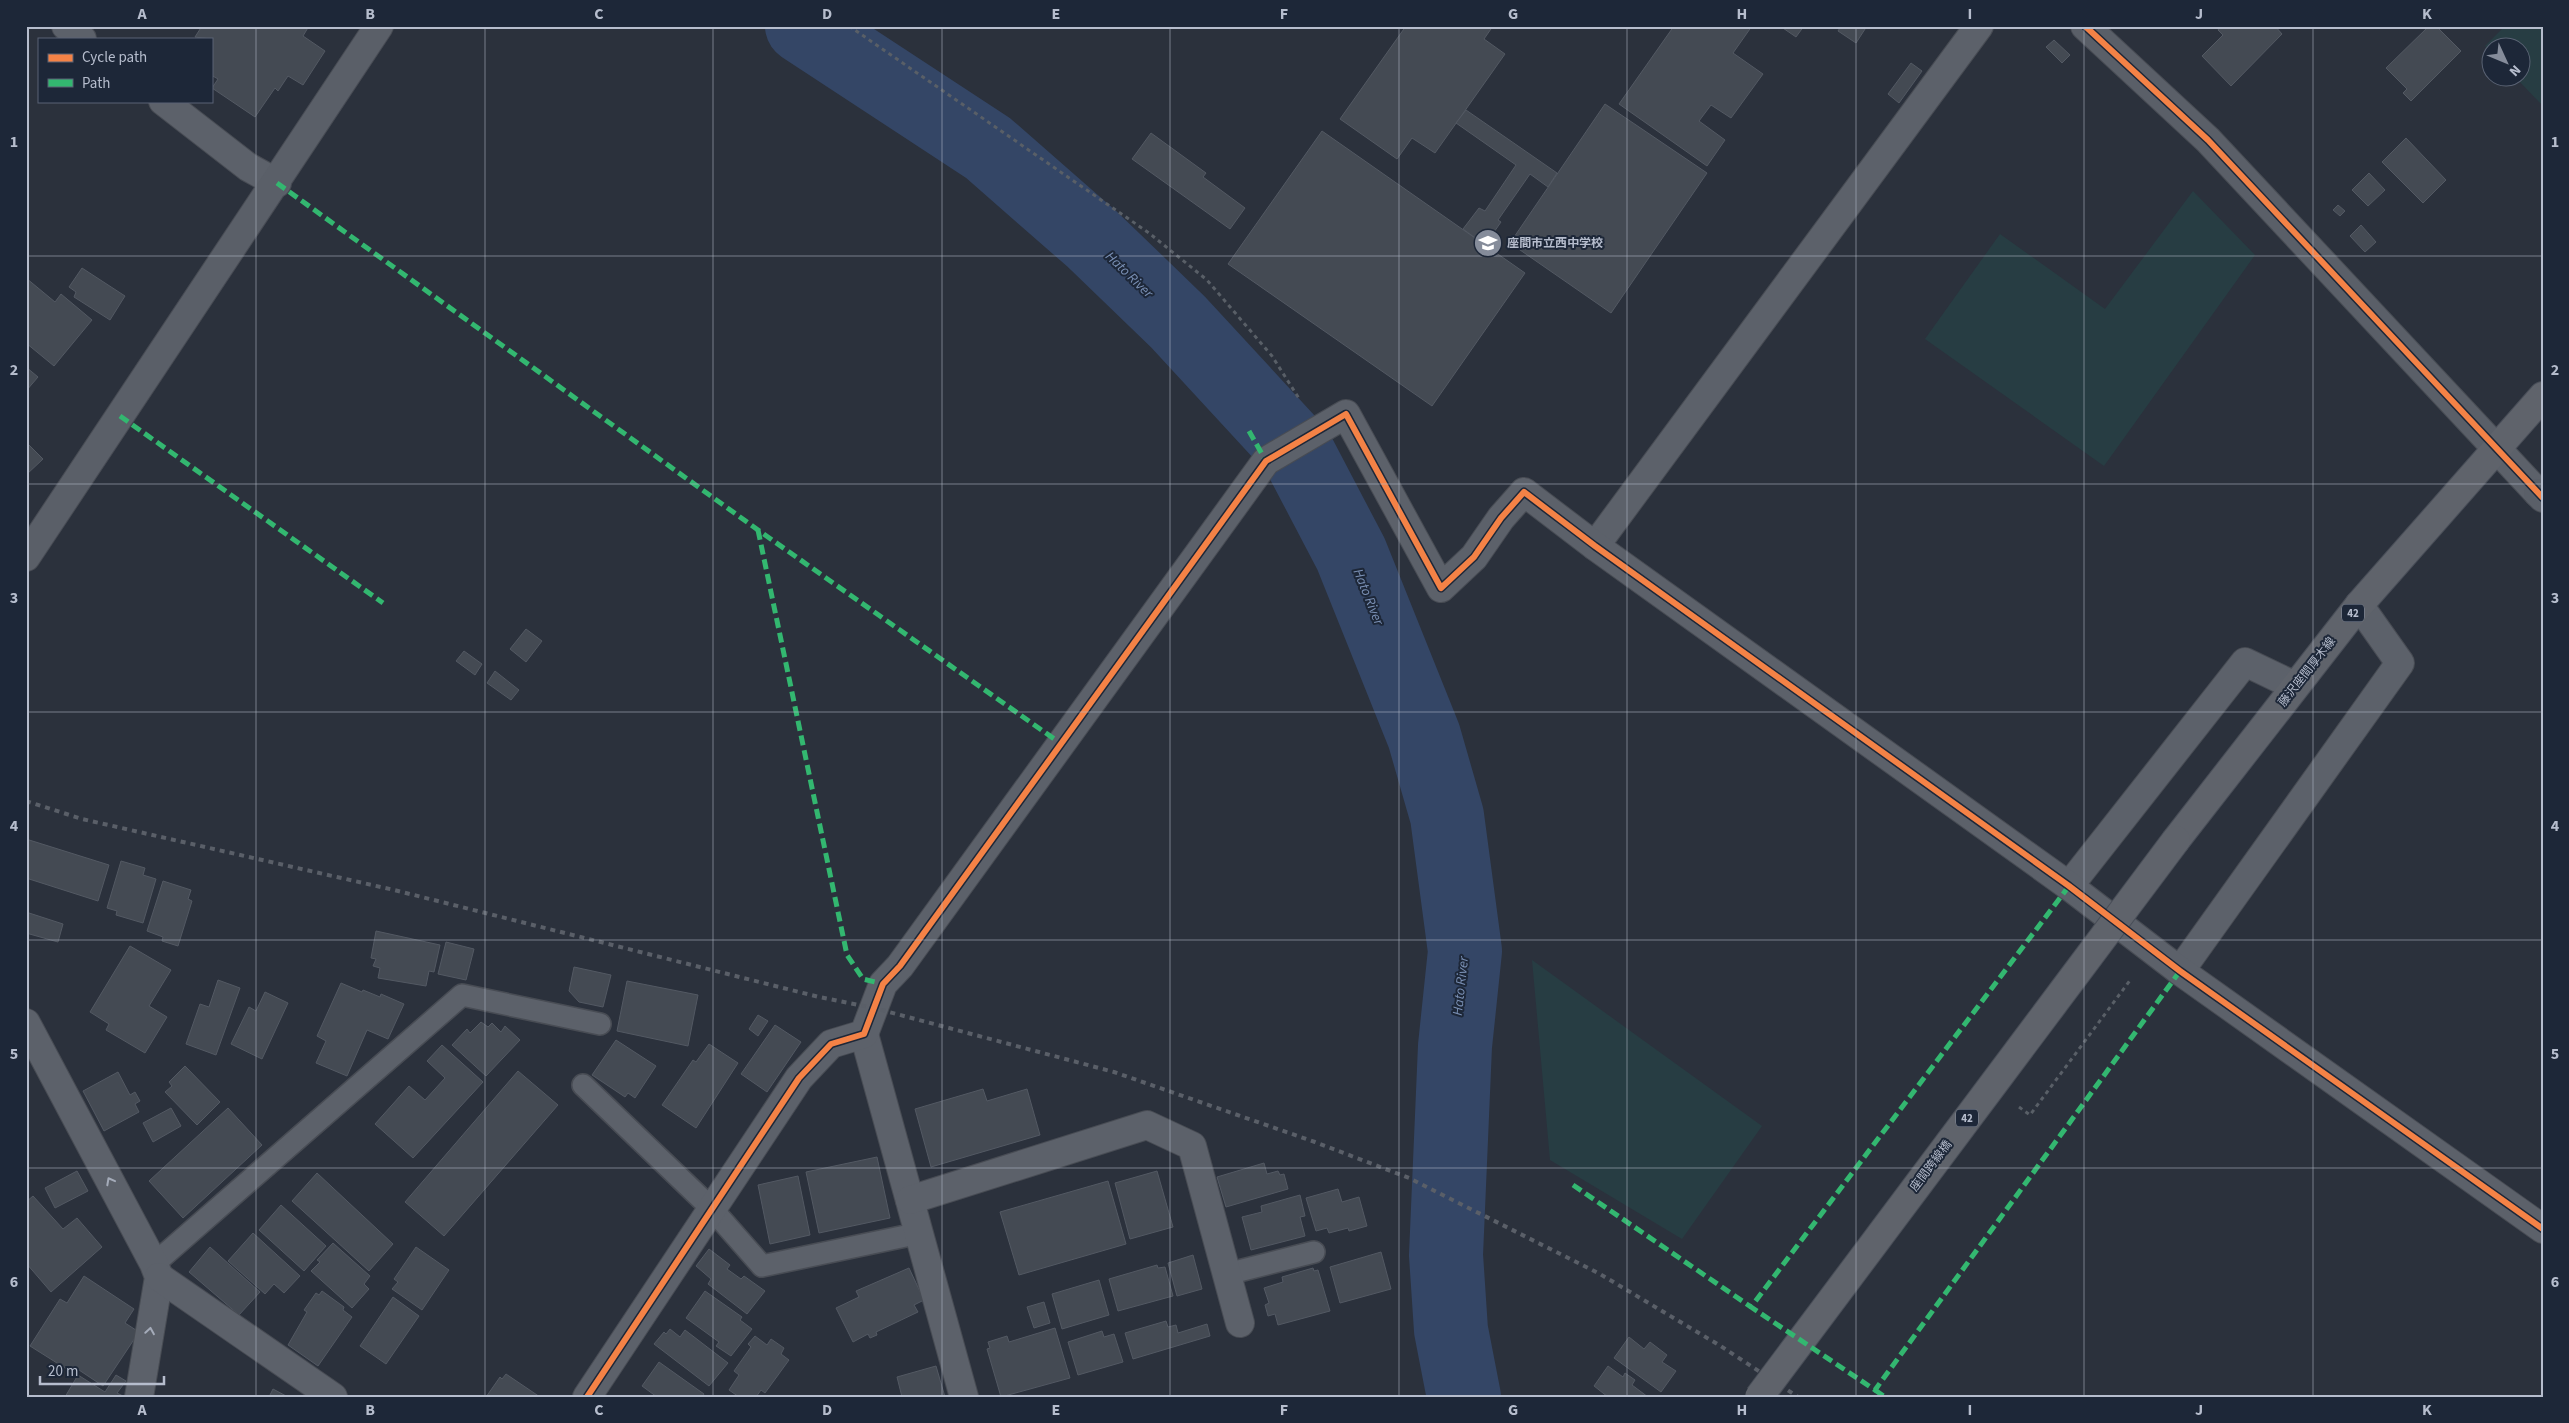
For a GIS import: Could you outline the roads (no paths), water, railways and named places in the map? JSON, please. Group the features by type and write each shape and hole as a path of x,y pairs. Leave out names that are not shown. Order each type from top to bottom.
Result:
{"main road":[{"name":"藤沢座間厚木線","path":"2176,840 2359,605 2543,396"},
{"name":"座間跨線橋","path":"1759,1397 2176,840"}],"street":[{"path":"66,26 81,38"},
{"path":"26,557 277,183 379,26"},
{"path":"1595,546 1979,26"},
{"path":"2085,26 2208,140 2540,496"},
{"path":"164,102 248,167 277,183"},
{"path":"964,1397 864,1034 883,984 900,966 1266,461 1346,414 1440,588 1474,557 1501,518 1524,492 1595,546 2069,886 2180,971 2543,1229"},
{"path":"2180,971 2400,663 2359,605"},
{"path":"2069,886 2245,662 2295,686"},
{"path":"26,1023 157,1271 333,1397"},
{"path":"587,1397 799,1078 831,1044 864,1034"},
{"path":"910,1200 1146,1126 1192,1146 1240,1323"},
{"path":"140,1397 157,1271"}],"lane":[{"path":"157,1271 462,995 600,1024"},
{"path":"583,1085 712,1208 762,1266 920,1233"},
{"path":"1226,1274 1314,1252"}],"waterway":[{"name":"Hato River","path":"802,26 988,148 1092,239 1178,322 1297,451 1351,554 1424,736 1447,816 1465,951 1455,1046 1446,1255 1451,1330 1464,1397"}],"railway":[{"path":"26,801 82,819 394,890 819,997 874,1008 1114,1072 1315,1142 1409,1178 1600,1274 1719,1345 1798,1397"}],"place":[{"name":"座間市立西中学校","path":"1488,243"}]}
